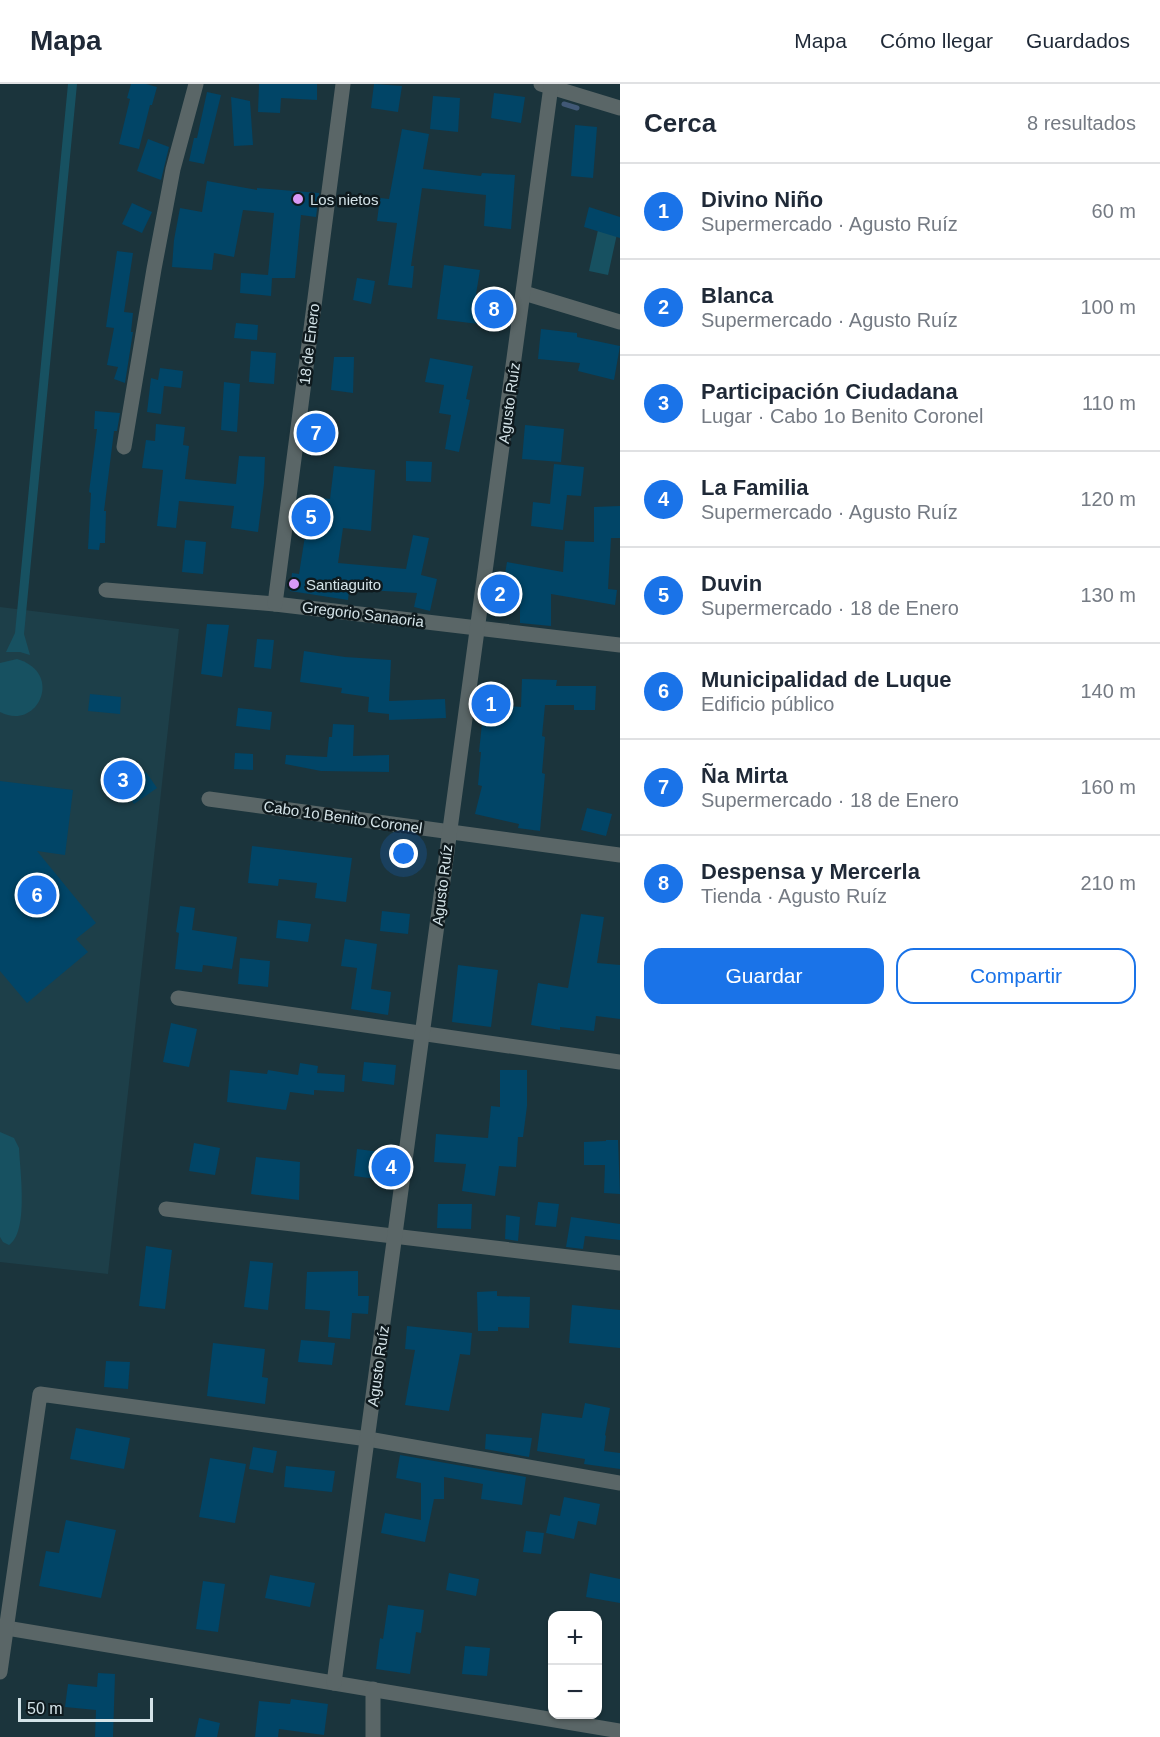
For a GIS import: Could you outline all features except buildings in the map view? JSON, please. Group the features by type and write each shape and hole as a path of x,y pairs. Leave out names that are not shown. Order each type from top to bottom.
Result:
{"street":[{"path":"124,447 173,169 196,84"},
{"name":"18 de Enero","path":"275,604 343,84"},
{"path":"546,85 620,108"},
{"name":"Agusto Ruíz","path":"334,1683 524,294 546,85"},
{"path":"524,294 620,322"},
{"name":"Gregorio Sanaoria","path":"106,590 275,604 620,645"},
{"name":"Cabo 1o Benito Coronel","path":"209,799 620,855"},
{"path":"178,998 620,1062"},
{"path":"166,1209 620,1263"},
{"path":"0,1672 3,1627 40,1394 368,1439 620,1483"},
{"path":"3,1627 620,1731"},
{"path":"373,1689 373,1737"}],"shaded area":[{"path":"68,84 77,84 24,634 30,655 6,652 15,633"},
{"path":"598,230 617,234 608,275 589,271"},
{"path":"0,607 179,629 108,1274 0,1262"},
{"path":"17,659 32,666 40,676 42,687 40,698 34,708 25,714 13,716 0,712 0,663"},
{"path":"0,1132 14,1138 19,1148 22,1185 19,1228 9,1245 0,1237"}],"waterway":[{"path":"564,104 577,108"}],"place":[{"name":"Los nietos","path":"298,199"},
{"name":"Despensa y Mercerla","path":"494,309"},
{"name":"Ña Mirta","path":"316,433"},
{"name":"Duvin","path":"311,517"},
{"name":"Santiaguito","path":"294,584"},
{"name":"Blanca","path":"500,594"},
{"name":"Divino Niño","path":"491,704"},
{"name":"Participación Ciudadana","path":"123,780"},
{"name":"Municipalidad de Luque","path":"37,895"},
{"name":"La Familia","path":"391,1167"}]}
